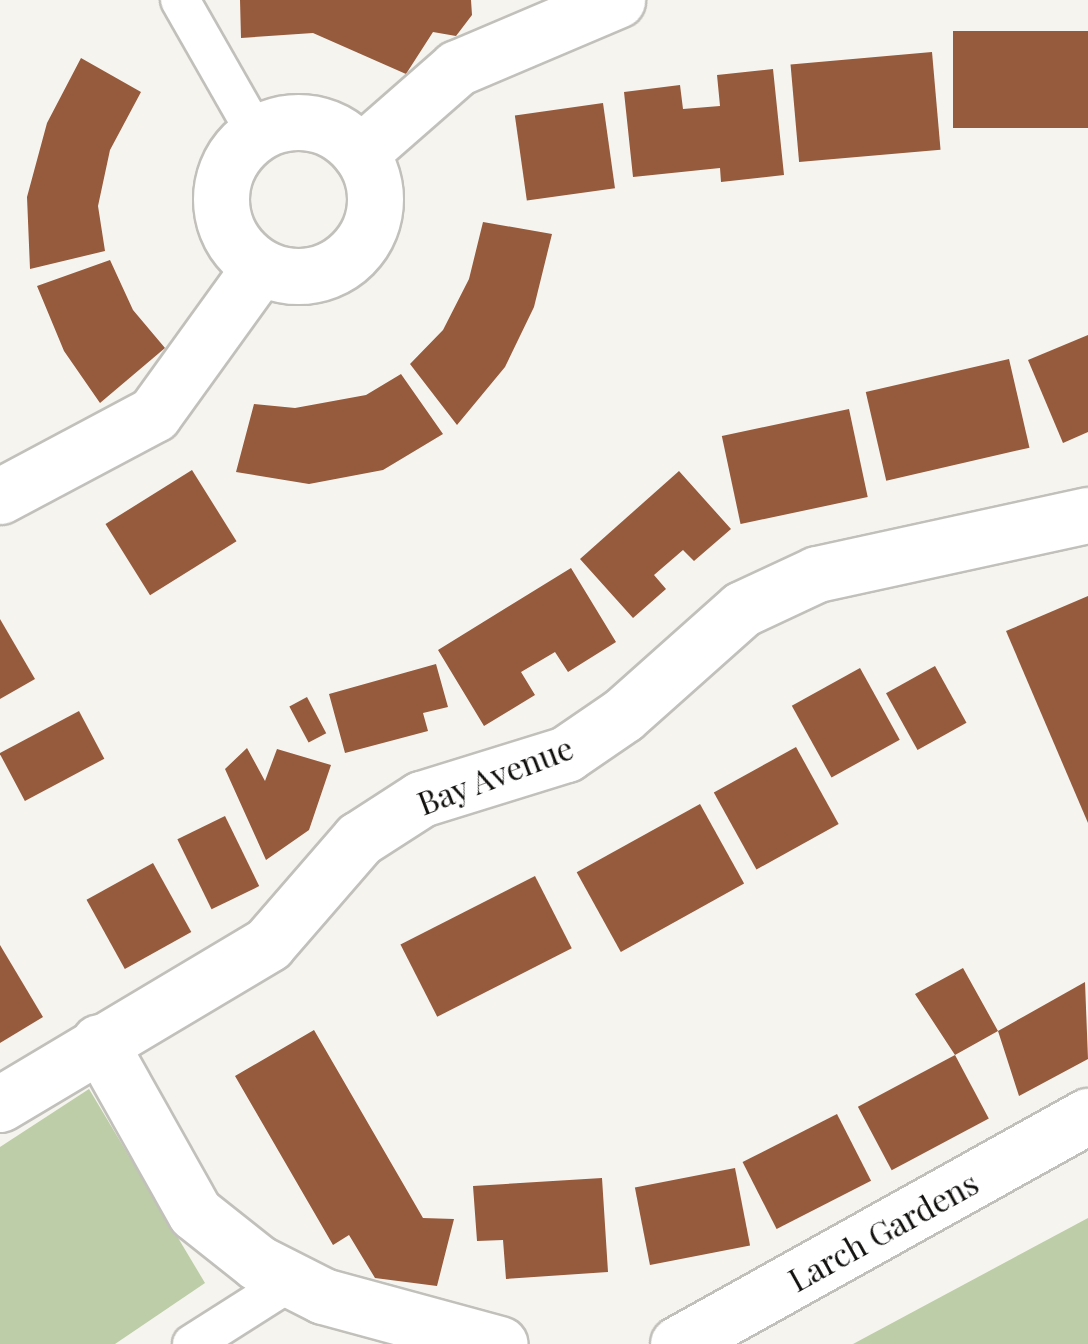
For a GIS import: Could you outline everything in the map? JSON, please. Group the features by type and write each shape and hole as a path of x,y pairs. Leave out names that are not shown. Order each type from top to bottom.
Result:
{"street":[{"path":"360,153 457,68 617,0"},
{"path":"301,122 324,126 360,153 373,180 375,210 364,238 345,261 318,274 288,276 260,267 236,244 221,213 227,168 256,133 301,122"},
{"path":"0,496 154,414 260,267"},
{"name":"Bay Avenue","path":"0,1104 268,944 360,840 421,799 566,754 623,715 742,609 817,574 1088,514"},
{"path":"99,1042 195,1212 258,1262 293,1280 408,1324 500,1344"},
{"name":"Larch Gardens","path":"678,1344 1088,1116"}],"lane":[{"path":"180,0 256,133"},
{"path":"192,1344 293,1280"}],"green space":[{"path":"89,1089 205,1283 115,1344 0,1344 0,1147"},
{"path":"1088,1218 1088,1344 853,1344"}],"building":[{"path":"240,0 471,0 472,15 456,36 433,32 406,74 313,33 241,38"},
{"path":"953,31 1088,31 1088,128 953,128"},
{"path":"932,52 941,150 799,162 791,64"},
{"path":"81,58 141,92 110,150 98,206 105,251 30,269 27,197 47,123"},
{"path":"773,69 784,175 721,182 720,168 633,177 624,92 680,85 683,109 720,106 717,75"},
{"path":"603,103 615,188 527,201 515,115"},
{"path":"483,222 552,234 534,307 505,367 457,425 410,364 443,330 469,279"},
{"path":"110,260 133,310 165,348 100,403 64,351 37,286"},
{"path":"1088,335 1088,432 1063,443 1028,360"},
{"path":"1009,359 1029,448 886,481 866,392"},
{"path":"401,374 443,434 383,470 309,484 236,472 254,404 295,408 366,395"},
{"path":"849,409 868,497 741,524 722,436"},
{"path":"192,470 237,541 150,595 105,524"},
{"path":"679,471 731,529 694,561 683,550 654,575 666,589 633,618 580,559"},
{"path":"571,568 616,642 568,672 555,652 521,672 535,695 484,726 438,650"},
{"path":"1088,596 1088,823 1006,631"},
{"path":"0,619 35,679 0,699"},
{"path":"436,664 448,707 423,713 428,731 345,753 329,694"},
{"path":"935,666 967,723 918,750 886,693"},
{"path":"860,668 900,740 832,778 792,706"},
{"path":"307,697 326,733 309,743 289,706"},
{"path":"79,711 104,759 25,801 0,753"},
{"path":"796,747 839,824 756,870 714,793"},
{"path":"247,748 265,781 277,749 331,765 309,830 266,860 225,769"},
{"path":"700,804 744,884 621,952 577,872"},
{"path":"225,816 259,886 212,909 177,839"},
{"path":"153,863 191,932 125,969 87,900"},
{"path":"535,876 572,948 437,1017 400,945"},
{"path":"0,945 43,1017 0,1043"},
{"path":"963,968 998,1031 955,1055 915,994"},
{"path":"1085,982 1088,1059 1019,1096 998,1031"},
{"path":"314,1030 423,1218 454,1219 437,1286 375,1278 349,1235 333,1245 235,1076"},
{"path":"955,1055 989,1119 892,1170 858,1107"},
{"path":"837,1114 871,1181 777,1229 743,1162"},
{"path":"735,1168 750,1246 650,1265 635,1187"},
{"path":"602,1178 608,1272 506,1279 503,1240 477,1241 473,1186"}]}
